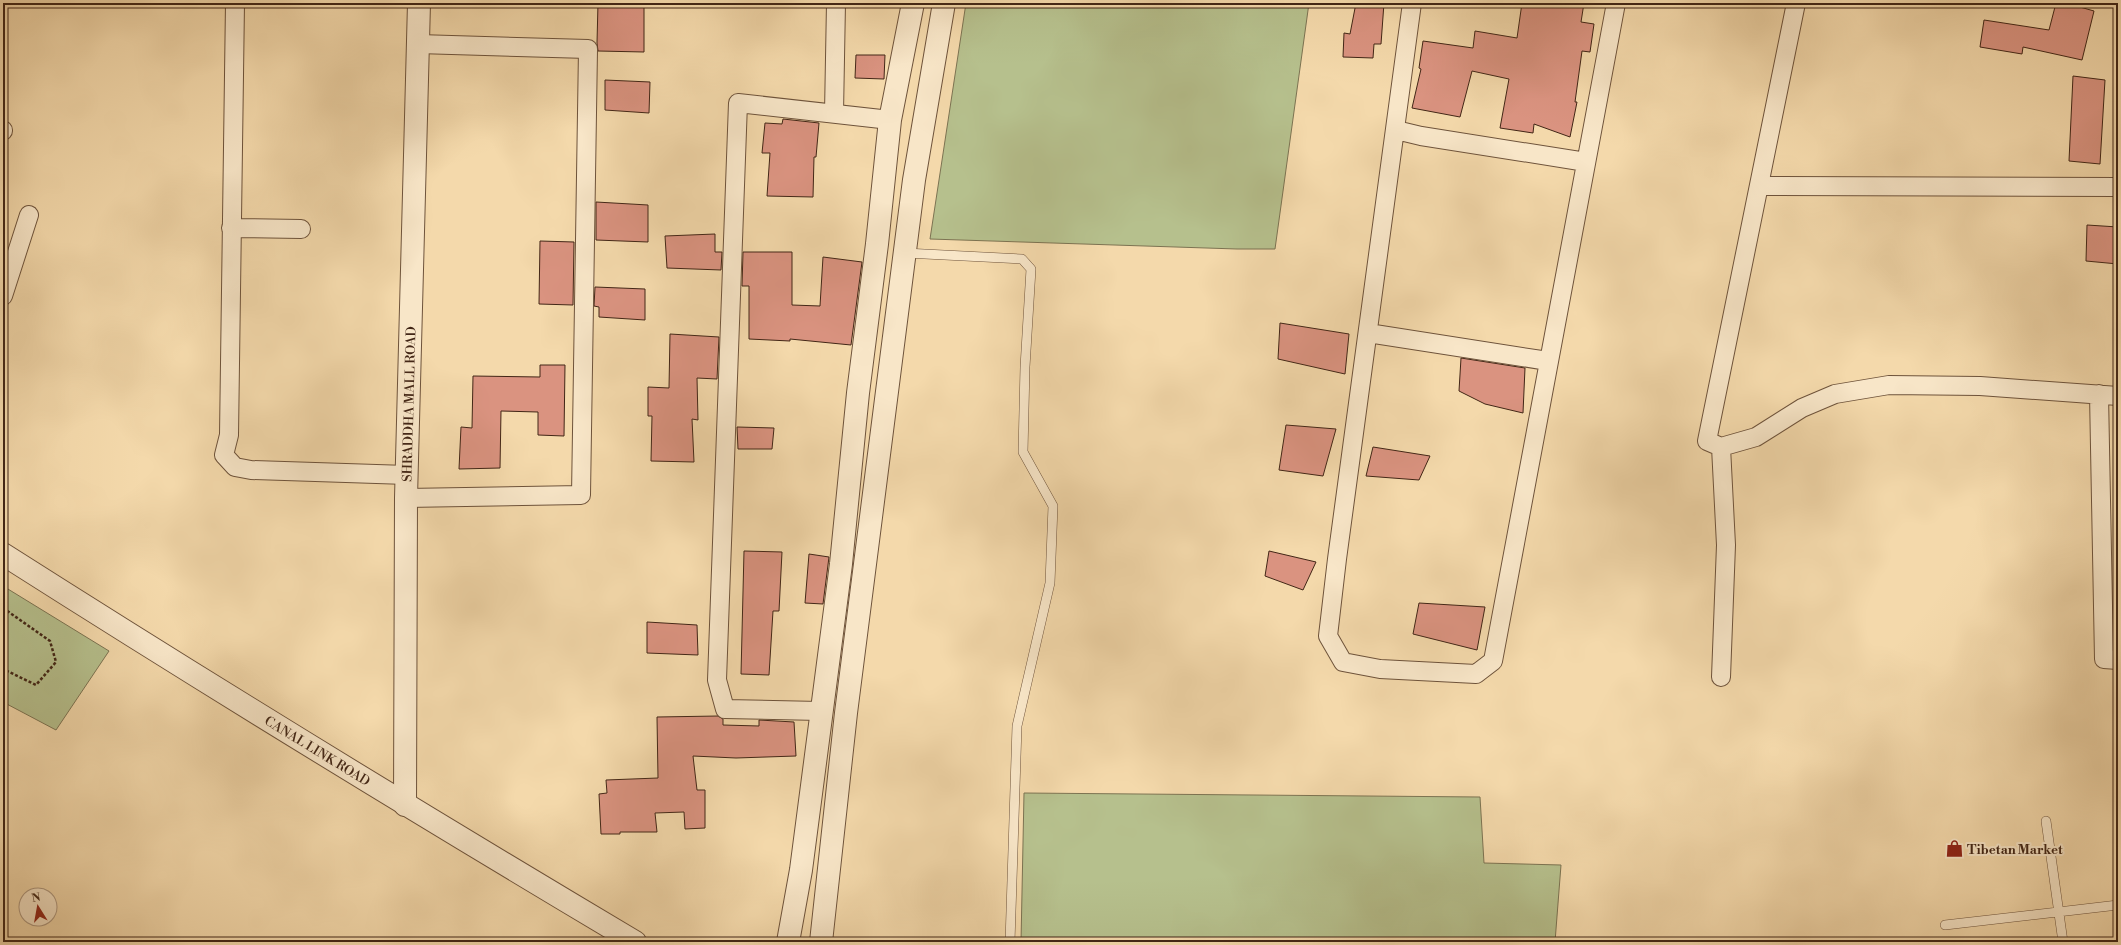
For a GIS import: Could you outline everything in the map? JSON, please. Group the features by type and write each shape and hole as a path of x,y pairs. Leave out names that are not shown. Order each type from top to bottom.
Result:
{"street":[{"path":"234,3 228,435 224,455 235,467 251,470 407,475"},
{"name":"SHRADDHA MALL ROAD","path":"405,805 406,498 419,3"},
{"path":"834,113 836,3"},
{"path":"788,942 801,870 820,711 840,564 858,393 877,244 890,120 913,3"},
{"path":"821,942 846,712 914,180 944,3"},
{"path":"1412,3 1328,636 1343,662 1380,669 1476,674 1493,661 1616,3"},
{"path":"1796,3 1707,441 1721,447 1756,437 1802,408 1835,394 1889,385 1980,386 2118,396"},
{"path":"406,498 581,495 588,49 418,44"},
{"path":"820,711 725,709 718,680 738,103 890,120"},
{"path":"1396,130 1421,136 1586,162"},
{"path":"1759,186 2118,187"},
{"path":"3,296 28,214"},
{"path":"231,228 301,230"},
{"path":"1368,333 1548,361"},
{"path":"2099,394 2104,659 2118,660"},
{"path":"1721,447 1726,545 1721,677"},
{"name":"CANAL LINK ROAD","path":"3,554 166,658 405,805 635,942"}],"lane":[{"path":"905,253 1022,259 1031,270 1025,367 1023,452 1053,506 1050,583 1018,726 1010,942"},
{"path":"2046,821 2063,942"},
{"path":"1945,925 2118,905"}],"path":[{"path":"3,608 50,641 56,662 36,685 3,669"}],"green space":[{"path":"966,3 1309,3 1275,249 930,239"},
{"path":"3,586 109,651 56,730 3,702"},
{"path":"1024,793 1480,797 1484,863 1561,865 1555,942 1021,942"}],"building":[{"path":"598,3 644,3 644,52 598,51"},
{"path":"1356,3 1384,3 1381,44 1374,44 1373,58 1343,57 1344,33 1350,34"},
{"path":"1522,3 1584,3 1581,22 1594,24 1590,52 1582,51 1575,102 1577,102 1570,137 1534,124 1533,133 1500,128 1509,79 1472,71 1460,117 1412,108 1421,69 1419,68 1423,41 1473,48 1475,31 1517,38"},
{"path":"2056,3 2066,3 2094,11 2082,60 2023,47 2022,54 1980,47 1984,20 2049,30"},
{"path":"856,55 885,55 884,79 855,78"},
{"path":"2073,76 2105,80 2100,164 2069,161"},
{"path":"605,80 650,82 649,113 605,110"},
{"path":"783,119 819,123 816,157 814,157 813,197 767,196 770,153 762,153 765,123 782,124"},
{"path":"596,202 648,205 648,242 596,240"},
{"path":"2087,225 2118,227 2118,264 2086,261"},
{"path":"715,234 715,252 722,252 721,270 667,268 665,236"},
{"path":"540,241 574,242 573,305 539,304"},
{"path":"743,252 792,252 792,305 820,306 823,257 862,262 851,345 790,339 790,341 749,339 749,286 742,286"},
{"path":"595,287 645,289 645,320 599,317 599,307 594,306"},
{"path":"1280,323 1349,334 1345,374 1278,359"},
{"path":"670,334 719,337 717,379 697,378 698,420 692,419 694,462 651,461 652,416 648,416 648,387 669,388"},
{"path":"1461,358 1525,368 1523,413 1485,404 1459,391"},
{"path":"540,365 565,365 564,436 538,435 538,412 501,411 500,468 459,469 461,427 472,428 473,376 540,377"},
{"path":"1286,425 1336,429 1323,476 1279,470"},
{"path":"737,427 774,428 772,449 738,449"},
{"path":"1373,447 1430,456 1419,480 1366,476"},
{"path":"744,551 782,552 779,611 773,611 769,675 741,674"},
{"path":"1269,551 1316,562 1303,590 1265,576"},
{"path":"809,554 829,557 823,604 805,603"},
{"path":"1419,603 1485,607 1477,650 1413,634"},
{"path":"647,622 697,625 698,655 647,653"},
{"path":"718,716 723,719 723,725 759,726 759,720 794,722 796,756 736,758 693,756 697,790 705,790 705,828 685,829 684,812 655,813 657,832 620,832 620,834 601,834 599,794 607,793 606,780 658,778 657,717"}],"place":[{"name":"Tibetan Market","path":"1954,849"}]}
